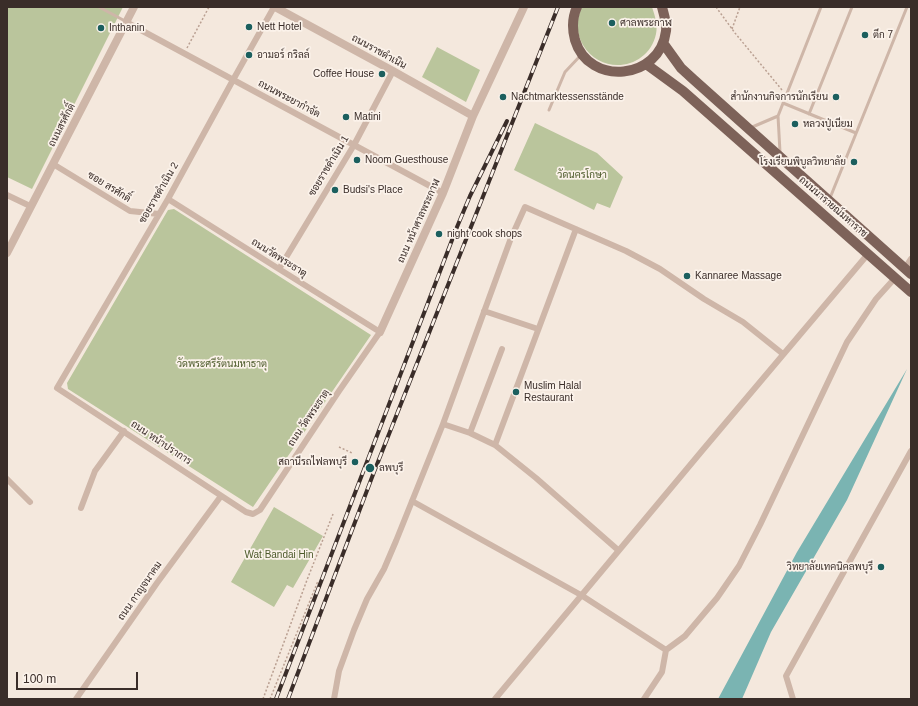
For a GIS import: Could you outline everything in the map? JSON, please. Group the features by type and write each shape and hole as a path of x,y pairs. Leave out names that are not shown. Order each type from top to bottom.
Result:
{"main road":[{"path":"574,9 574,34 582,54 601,69 612,72 624,72 636,70 646,64 659,51 666,31 662,7"},
{"name":"ถนนนารายณ์มหาราช","path":"663,43 681,68 908,271"},
{"name":"ถนนนารายณ์มหาราช","path":"646,64 683,91 911,292"}],"street":[{"name":"ถนนสรศักดิ์","path":"7,253 134,7"},
{"name":"ถนนราชดำเนิน","path":"275,7 473,116"},
{"name":"ซอยราชดำเนิน 2","path":"57,388 168,199 275,7"},
{"name":"ถนน หน้าศาลพระกาฬ","path":"380,332 443,193 473,116 524,7"},
{"name":"ถนนพระยากำจัด","path":"126,22 443,193"},
{"name":"ซอยราชดำเนิน 1","path":"278,269 354,145 393,71"},
{"name":"ซอย สรศักดิ์","path":"53,164 130,211 159,214"},
{"path":"7,195 30,206"},
{"name":"ถนนวัดพระธาตุ","path":"168,199 380,332"},
{"path":"334,699 339,671 354,630 367,599 384,569 412,501 443,424 511,238 525,207 626,251 660,270 704,299 744,322 783,354"},
{"path":"495,445 576,229"},
{"path":"494,699 868,254"},
{"path":"908,271 911,258"},
{"path":"644,699 662,672 666,650 686,636 718,598 739,566 764,519 847,342 876,299 895,278"},
{"path":"484,312 538,329"},
{"name":"ถนน วัดพระธาตุ","path":"253,514 260,510 380,332"},
{"path":"470,432 502,349"},
{"name":"ถนน หน้าปราการ","path":"57,388 221,496 246,512 253,514"},
{"path":"443,424 470,432 495,445 536,478 618,550"},
{"path":"81,508 95,471 124,431"},
{"path":"793,699 786,676 911,451"},
{"path":"7,479 30,502"},
{"name":"ถนน กาญจนาคม","path":"76,699 157,582 221,496"},
{"path":"412,501 581,595 666,650"}],"lane":[{"path":"99,7 126,22"},
{"path":"780,157 778,116 821,7"},
{"path":"809,114 852,7"},
{"path":"830,201 907,7"},
{"path":"549,110 565,72 582,54"},
{"path":"783,103 856,134"},
{"path":"748,129 778,116"}],"path":[{"path":"184,53 209,7"},
{"path":"716,7 786,96"},
{"path":"732,29 740,7"},
{"path":"339,447 352,453"},
{"path":"264,699 333,514"},
{"path":"270,699 318,581"}],"green space":[{"path":"7,7 123,7 32,189 7,177"},
{"path":"582,7 652,7 657,27 651,46 644,55 623,65 612,65 601,61 591,55 583,45 579,36 578,22"},
{"path":"437,47 480,70 466,102 422,77"},
{"name":"วัดนครโกษา","path":"535,123 597,153 623,177 610,208 597,203 594,210 514,170"},
{"name":"วัดพระศรีรัตนมหาธาตุ","path":"174,209 371,335 253,507 68,389 67,383 168,210"},
{"name":"Wat Bandai Hin","path":"274,507 323,536 293,588 287,585 274,607 231,582"}],"water":[{"path":"907,369 847,500 771,632 742,699 718,699 797,552"}],"railway":[{"path":"288,699 374,472 558,7"},
{"path":"276,699 457,227 470,196 507,121"}],"place":[{"name":"ศาลพระกาฬ","path":"612,23"},
{"name":"Nett Hotel","path":"249,27"},
{"name":"Inthanin","path":"101,28"},
{"name":"ตึก 7","path":"865,35"},
{"name":"อามอร์ กริลล์","path":"249,55"},
{"name":"Coffee House","path":"382,74"},
{"name":"Nachtmarktessensstände","path":"503,97"},
{"name":"สำนักงานกิจการนักเรียน","path":"836,97"},
{"name":"Matini","path":"346,117"},
{"name":"หลวงปู่เนียม","path":"795,124"},
{"name":"Noom Guesthouse","path":"357,160"},
{"name":"โรงเรียนพิบูลวิทยาลัย","path":"854,162"},
{"name":"Budsi's Place","path":"335,190"},
{"name":"night cook shops","path":"439,234"},
{"name":"Kannaree Massage","path":"687,276"},
{"name":"Muslim Halal Restaurant","path":"516,392"},
{"name":"สถานีรถไฟลพบุรี","path":"355,462"},
{"name":"ลพบุรี","path":"370,468"},
{"name":"วิทยาลัยเทคนิคลพบุรี","path":"881,567"}]}
